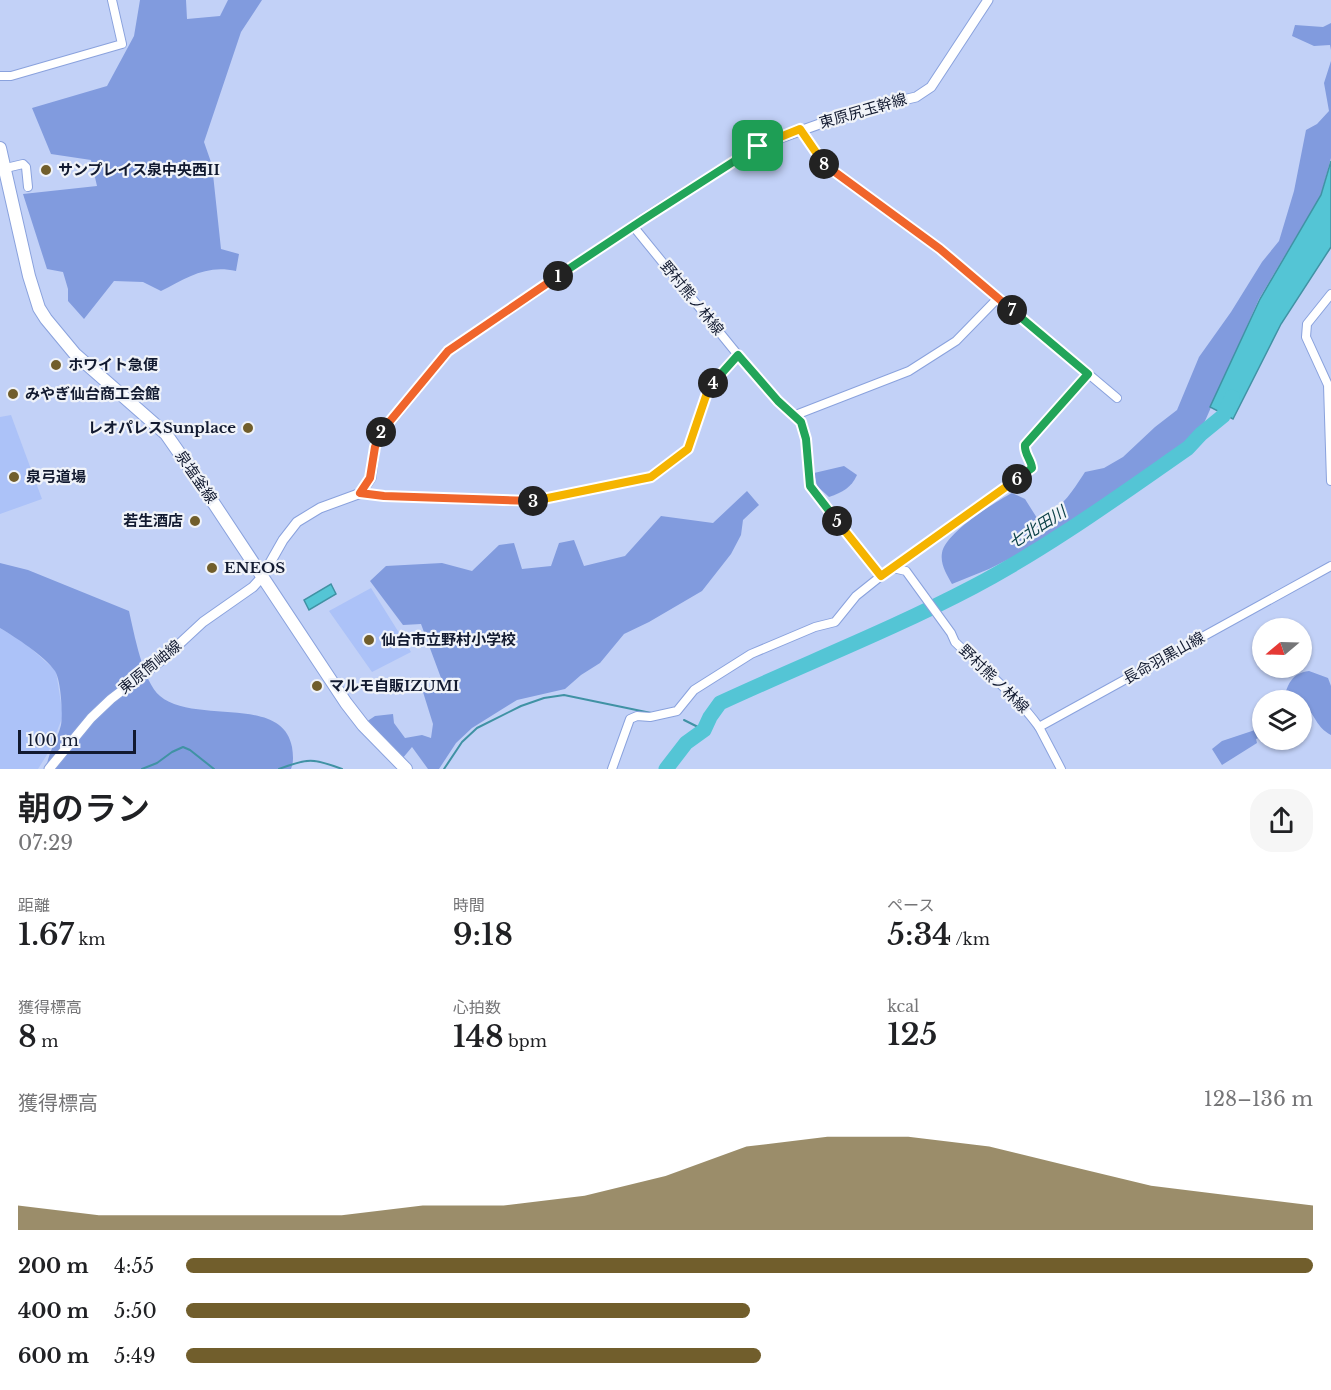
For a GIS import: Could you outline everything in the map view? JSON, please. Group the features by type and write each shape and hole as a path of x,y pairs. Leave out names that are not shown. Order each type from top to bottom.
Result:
{"main road":[{"name":"泉塩釜線","path":"0,148 29,276 39,308 46,319 75,354 166,434 346,703 363,725 406,769"}],"street":[{"path":"0,76 11,76 122,44 112,0"},
{"name":"東原尻玉幹線","path":"360,493 370,478 375,447 381,433 448,351 633,226 758,146 800,129 856,111 916,97 931,87 988,0"},
{"path":"800,129 824,164 940,249 1118,398"},
{"path":"3,169 22,164 26,167 28,187"},
{"name":"野村熊ノ林線","path":"633,226 738,355 801,422 806,439 810,486 881,576"},
{"path":"1331,294 1307,324 1306,337 1328,385 1331,481"},
{"path":"794,416 909,371 956,341 998,299"},
{"path":"262,577 283,540 297,522 320,508 360,493 526,502 651,477 688,449 709,387 738,355"},
{"path":"612,769 630,719 677,711 694,690 751,654 815,627 835,622 856,596 881,576 1032,468 1032,463 1025,452 1025,445 1088,374"},
{"name":"長命羽黒山線","path":"1039,727 1331,566"},
{"name":"野村熊ノ林線","path":"893,568 906,571 955,642 1012,697 1025,706 1039,727"},
{"name":"東原筒岫線","path":"49,769 91,718 111,699 162,660 203,622 253,587 262,577"},
{"path":"1039,727 1061,769"}],"shaded area":[{"path":"140,0 186,0 187,19 220,16 228,0 262,0 241,32 204,142 212,165 221,249 239,254 236,271 216,269 206,271 188,277 161,291 143,282 114,281 84,319 68,301 68,289 63,272 47,269 23,194 97,186 91,160 51,154 32,108 107,86 134,36"},
{"path":"1331,23 1331,50 1330,45 1314,46 1292,36 1295,25 1323,27"},
{"path":"1331,61 1331,158 1321,195 1259,299 1201,430 1181,448 1045,541 989,569 952,584 943,565 942,553 952,536 972,519 1012,493 1025,499 1037,518 1053,511 1065,500 1085,472 1104,468 1123,457 1177,410 1199,357 1262,262 1279,241 1294,191 1306,130 1317,124 1329,111 1324,83"},
{"path":"1331,161 1331,247 1281,324 1233,419 1210,407 1260,299 1321,195"},
{"path":"11,415 42,499 0,514 0,417"},
{"path":"844,466 857,475 846,489 829,497 817,486 814,473"},
{"path":"747,491 759,505 743,520 741,535 731,554 702,591 624,634 600,663 565,689 517,700 472,728 456,743 439,769 428,769 412,747 402,759 366,722 375,716 393,714 394,723 405,738 422,735 431,738 433,724 423,692 444,686 421,624 403,625 370,581 386,566 442,563 472,571 499,545 514,543 522,569 551,566 559,543 574,540 584,566 625,556 661,516 713,523"},
{"path":"0,563 28,570 129,611 144,669 160,696 175,704 194,709 255,715 272,721 285,731 292,747 291,769 46,769 61,725 62,705 59,682 55,671 44,659 0,628"},
{"path":"331,584 336,594 309,610 304,600"},
{"path":"371,588 411,652 372,672 329,611"},
{"path":"0,628 25,643 56,671 63,716 48,753 38,769 0,769"},
{"path":"1312,672 1328,678 1331,686 1331,735 1322,728 1312,714 1312,690 1287,690 1293,678 1312,678"},
{"path":"1252,731 1252,746 1222,765 1212,749 1222,741"}],"waterway":[{"name":"七北田川","path":"666,769 686,743 704,730 720,703 911,618 1001,572 1083,520 1188,448 1223,416 1232,397"},
{"path":"444,769 462,742 477,728 521,706 544,698 564,695 651,713"},
{"path":"684,720 704,730"},
{"path":"142,769 157,763 183,747 214,769"},
{"path":"279,769 304,761 317,761 342,769"}],"place":[{"name":"サンプレイス泉中央西II","path":"46,170"},
{"name":"ホワイト急便","path":"56,365"},
{"name":"みやぎ仙台商工会館","path":"13,394"},
{"name":"レオパレスSunplace","path":"248,428"},
{"name":"泉弓道場","path":"14,477"},
{"name":"若生酒店","path":"195,521"},
{"name":"ENEOS","path":"212,568"},
{"name":"仙台市立野村小学校","path":"369,640"},
{"name":"マルモ自販IZUMI","path":"317,686"}],"route":[{"path":"800,129 824,164 940,249 1088,374 1025,445 1025,452 1032,463 1032,468 881,576 810,486 806,439 801,422 778,401 738,355 709,387 688,449 651,477 631,483 526,502 360,493 370,478 375,447 381,433 448,351 644,219 758,146 800,129"}]}
